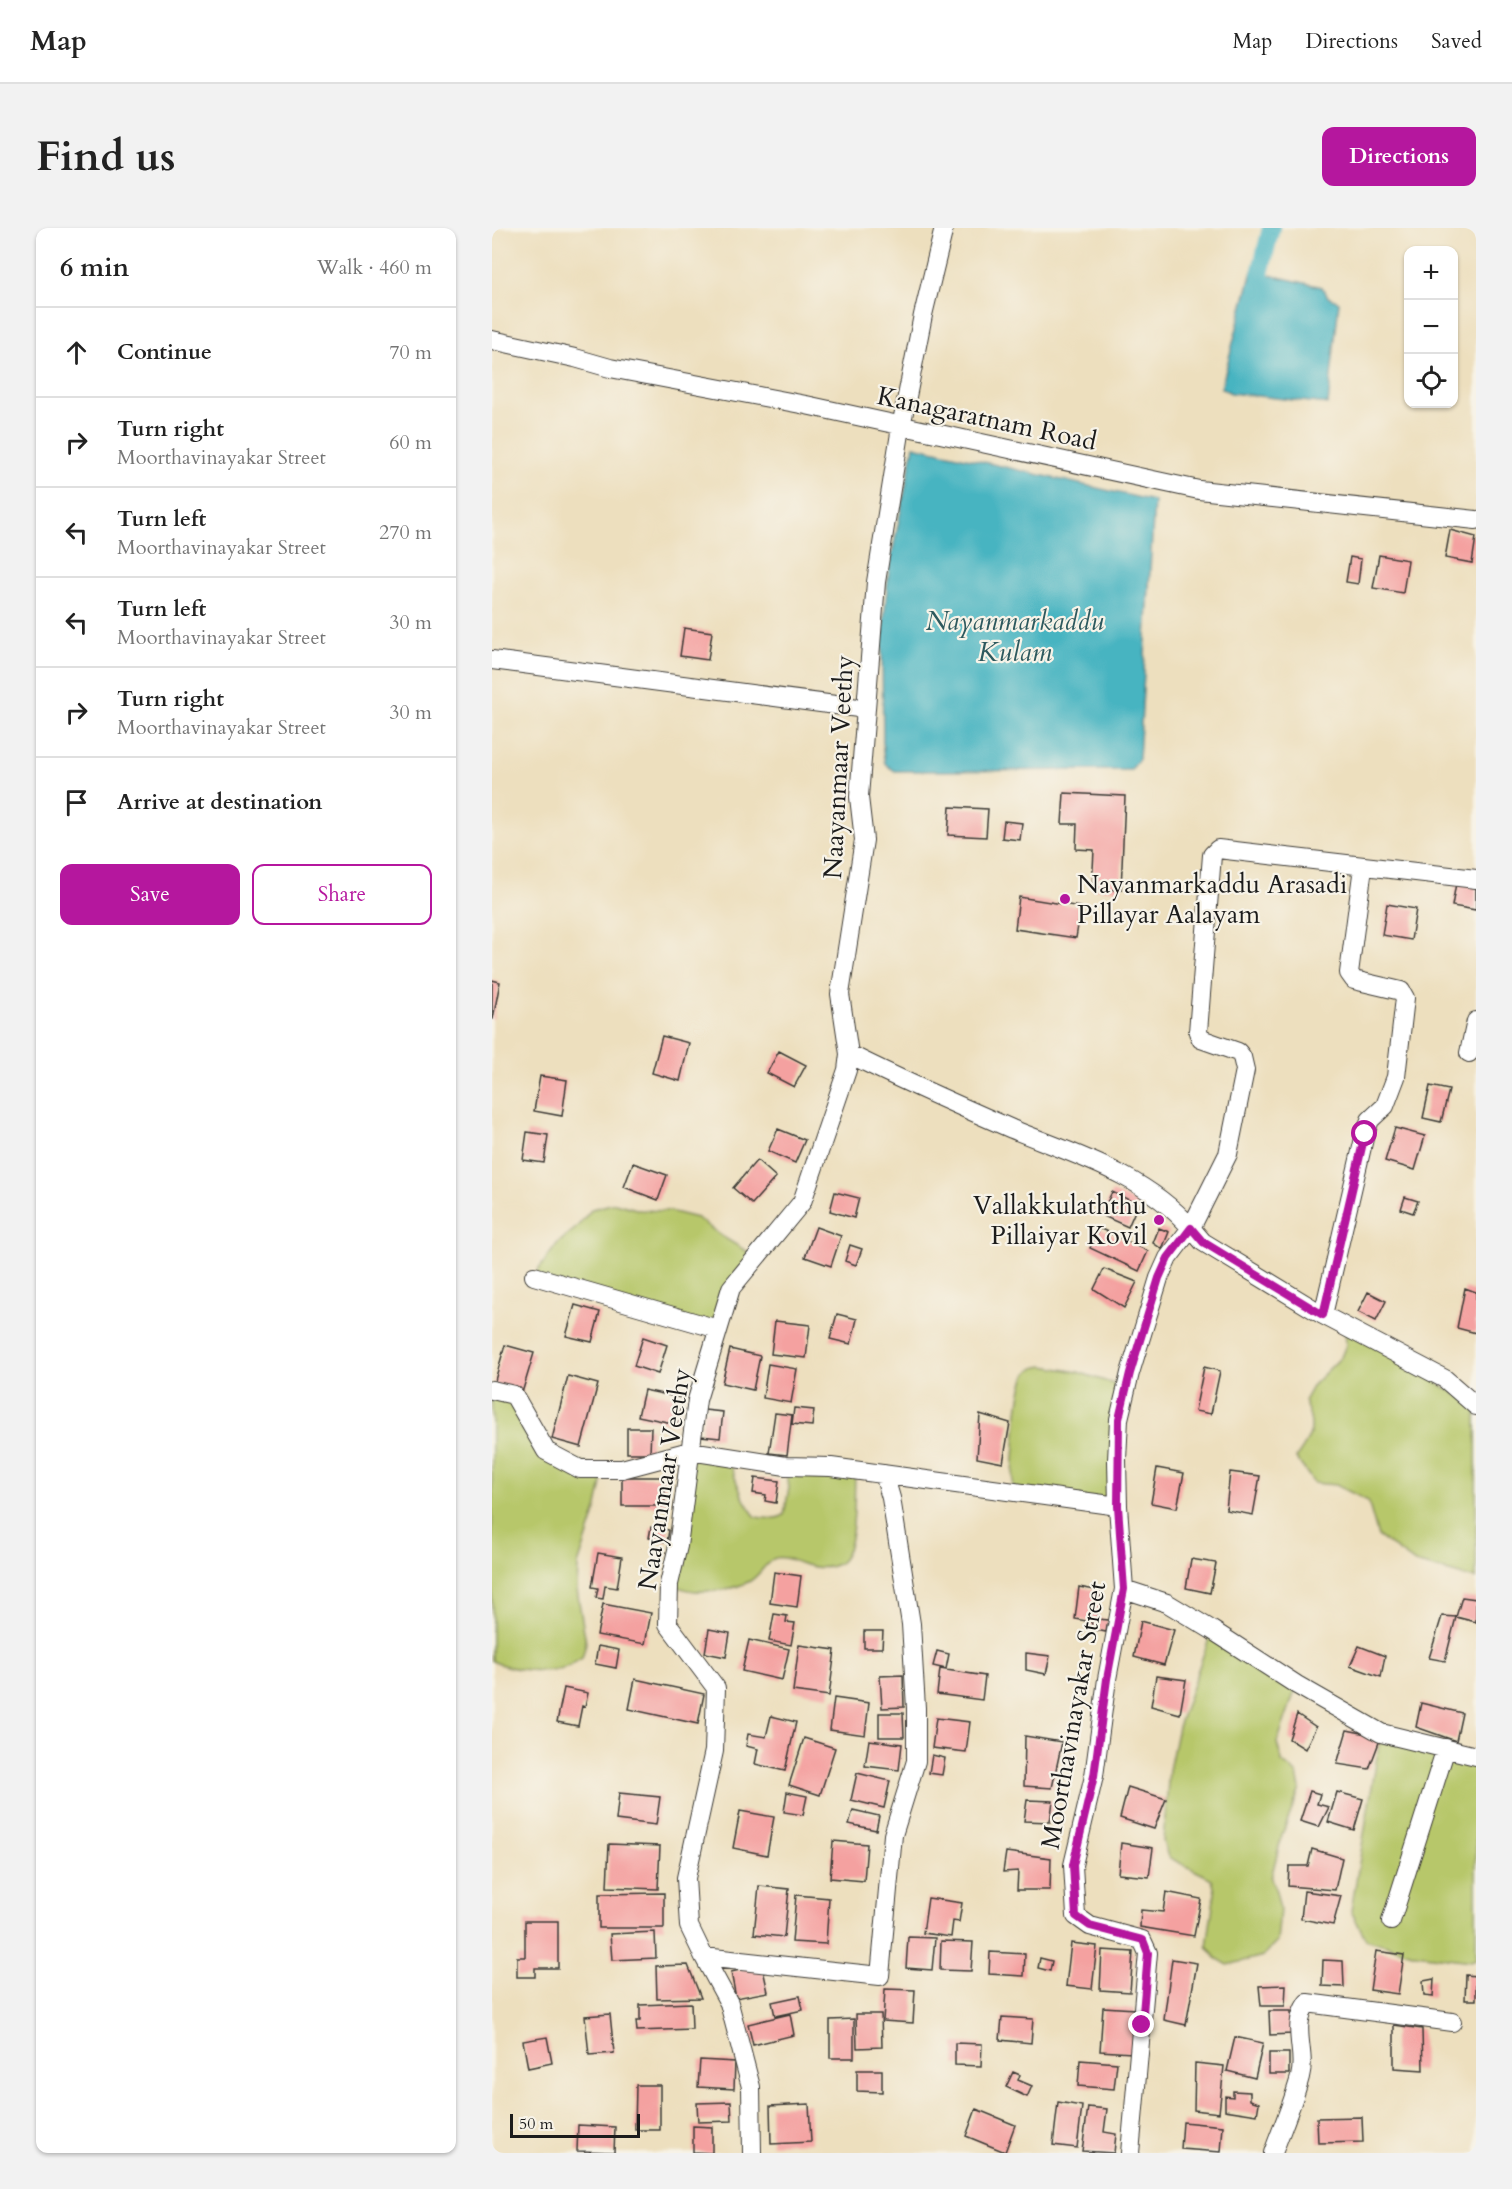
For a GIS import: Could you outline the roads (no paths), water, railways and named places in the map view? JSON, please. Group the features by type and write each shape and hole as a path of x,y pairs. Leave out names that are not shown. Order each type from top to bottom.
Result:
{"street":[{"name":"Naayanmaar Veethy","path":"752,2153 751,2087 729,2003 689,1926 686,1878 714,1751 716,1688 668,1624 669,1584 678,1546 697,1400 730,1288 802,1202 847,1070 849,1054 840,993 864,840 859,797 876,582 901,427 923,315 944,228"},
{"name":"Kanagaratnam Road","path":"492,340 621,370 806,405 1199,490 1476,520"},
{"path":"492,660 866,709"},
{"name":"Moorthavinayakar Street","path":"1131,2153 1148,1953 1143,1940 1090,1926 1076,1916 1073,1865 1094,1776 1107,1679 1124,1589 1118,1506 1119,1419 1130,1373 1159,1278 1168,1258 1191,1228 1228,1154 1245,1070 1242,1057 1238,1052 1201,1039 1198,1032 1212,855 1218,849 1363,867"},
{"path":"1323,1315 1365,1134 1370,1120 1385,1106 1396,1077 1405,998 1401,992 1354,980 1349,974 1363,867 1476,879"},
{"path":"1469,1053 1476,1021"},
{"path":"849,1054 917,1088 1121,1174 1166,1202 1203,1242 1323,1315 1445,1379 1476,1406"},
{"path":"534,1276 718,1329"},
{"path":"492,1390 514,1395 546,1451 580,1468 622,1469 690,1450 786,1466 831,1467 1118,1506"},
{"path":"704,1957 880,1976 893,1835 916,1761 916,1708 911,1624 891,1498 884,1474"},
{"path":"1124,1589 1167,1604 1297,1685 1381,1733 1476,1756"},
{"path":"1391,1921 1446,1748"},
{"path":"1272,2153 1301,2075 1300,2013 1306,2003 1452,2022"}],"water":[{"path":"1252,271 1322,287 1328,297 1339,302 1328,404 1231,393 1221,388"},
{"name":"Nayanmarkaddu Kulam","path":"914,446 1154,501 1139,759 1131,770 895,771 885,764 882,640 889,569"}],"waterway":[{"path":"1260,274 1271,228"}],"place":[{"name":"Nayanmarkaddu Arasadi Pillayar Aalayam","path":"1065,899"},
{"name":"Vallakkulaththu Pillaiyar Kovil","path":"1159,1220"}]}
